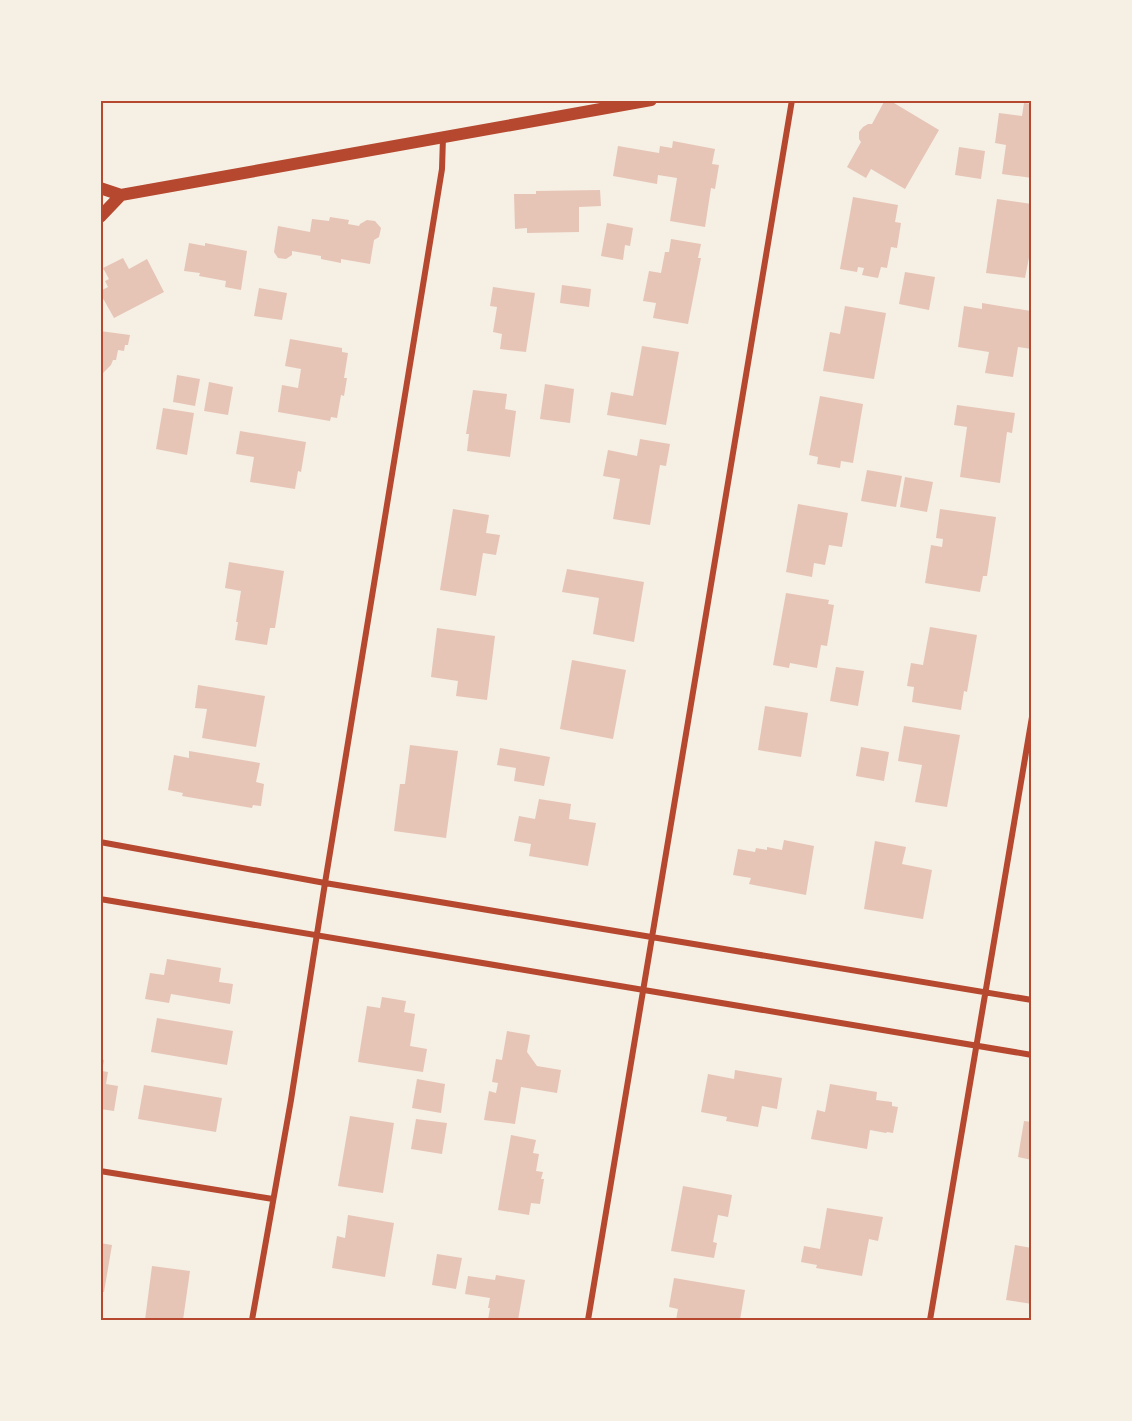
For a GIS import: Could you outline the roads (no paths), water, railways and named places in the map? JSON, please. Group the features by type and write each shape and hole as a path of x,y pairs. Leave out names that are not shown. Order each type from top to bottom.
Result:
{"main road":[{"path":"100,188 121,195 651,100"},
{"path":"100,217 121,195"}],"street":[{"path":"588,1320 792,100"},
{"path":"252,1320 291,1100 442,169 443,137"},
{"path":"930,1320 1032,717"},
{"path":"100,842 325,883 1032,1000"},
{"path":"100,898 1032,1055"},
{"path":"100,1171 273,1199"}]}
